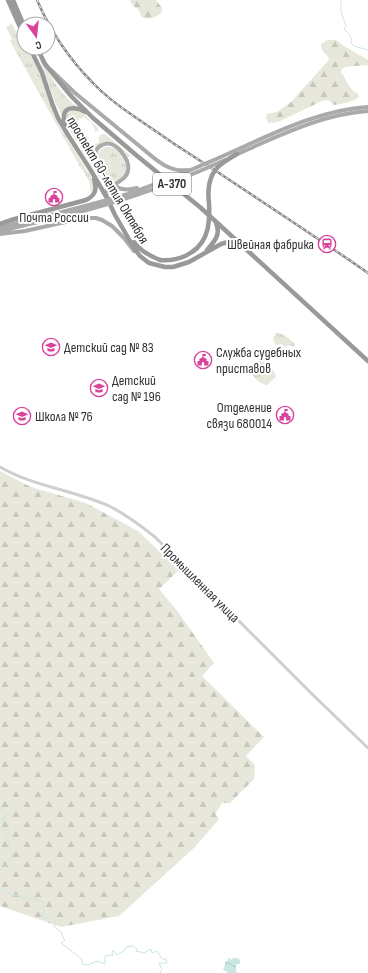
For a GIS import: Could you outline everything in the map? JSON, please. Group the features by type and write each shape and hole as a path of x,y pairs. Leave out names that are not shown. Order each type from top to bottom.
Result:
{"highway":[{"path":"8,0 16,18"},
{"path":"13,0 20,16"},
{"name":"проспект 60-летия Октября","path":"34,56 42,73 56,113 140,256 148,263 165,267 173,267 189,262 205,252 228,242 233,243 249,252"},
{"name":"проспект 60-летия Октября","path":"40,56 45,64 72,97 93,118 201,208 368,362"},
{"path":"68,135 64,117 65,112 69,109 76,108 82,110 93,118"},
{"path":"113,208 137,246 143,252 160,260 167,261 181,258 192,253 205,238 208,231 209,189 213,174 222,164 238,154"},
{"path":"0,224 10,220 78,203 92,197 96,188 90,169"},
{"name":"А-370","path":"205,252 218,234 218,227 213,219"}],"main road":[{"path":"45,64 75,93 159,162 172,170 183,170 203,165"},
{"path":"0,233 37,220 128,194 203,165 304,122 333,112 368,107"},
{"path":"0,227 95,208 176,181 286,133 320,120 345,114 368,111"},
{"path":"107,198 107,190 126,177 129,168 127,160 117,146 114,144 102,144 96,151 95,155 97,164 111,183 118,188 128,190 162,181"},
{"path":"0,233 25,231 79,219 96,218 112,226 124,238 140,259 148,263"}],"street":[{"name":"Промышленная улица","path":"0,467 10,473 40,484 107,505 140,525 155,537 368,748"}],"green space":[{"path":"130,0 156,0 162,8 162,12 149,19 143,18 138,9"},
{"path":"12,24 16,31 16,52 10,41 12,39 6,27"},
{"path":"327,40 336,40 368,60 368,66 345,67 341,72 350,87 358,94 359,97 334,105 328,100 322,101 278,122 268,122 266,118 267,114 277,112 291,102 328,61 329,59 321,46 321,44"},
{"path":"18,56 30,56 36,66 59,126 92,179 93,192 90,190 87,177"},
{"path":"39,58 60,90 76,106 67,108 62,116 55,102"},
{"path":"72,110 76,110 86,116 98,128 96,132 94,131 95,130 91,122 83,117 81,119 79,118 79,120 70,127 74,128 80,141 79,144 70,130 66,118 66,114"},
{"path":"105,134 131,156 127,158 118,146 110,142 101,143 95,149 92,157 93,162 102,178 109,186 106,188 80,147 91,147 99,142 99,137"},
{"path":"105,147 114,148 116,150 123,159 127,170 125,175 113,183 97,158 99,152"},
{"path":"276,333 282,334 288,338 295,344 294,347 290,345 285,347 282,344 277,345 273,338"},
{"path":"260,360 270,366 276,377 267,385 258,381 253,376 251,370 254,363 257,363"},
{"path":"0,471 31,487 86,503 138,531 179,570 159,589 178,612 214,663 202,676 264,737 246,756 255,765 254,779 230,803 222,803 215,814 219,819 194,848 119,916 61,927 0,906"}],"water":[{"path":"230,958 231,960 233,958 237,958 240,960 240,964 237,964 236,966 236,972 238,973 229,973 223,970 225,961 228,961"}],"waterway":[{"path":"341,0 341,12 346,26 344,29 351,37 351,43 354,46 368,50"},
{"path":"0,807 7,812 2,824 4,830 7,829 10,831 6,839 9,842 9,848 13,853 9,862 0,871"},
{"path":"0,889 12,895 19,895 25,899 31,898 44,902 43,917 47,919 50,916 53,916 55,921 54,926 62,933 65,940 61,943 82,959 82,964 88,965 97,961 105,964 105,956 113,955 113,950 117,955 124,951 126,947 133,946 137,949 136,951 144,953 151,949 152,953 157,951 162,959 166,959 167,963 159,963 162,969 160,973"}],"railway":[{"path":"37,0 54,33 68,54 84,74 108,97 165,138 368,273"}],"place":[{"name":"Почта России","path":"54,197"},
{"name":"Швейная фабрика","path":"327,244"},
{"name":"Детский сад № 83","path":"51,347"},
{"name":"Служба судебных приставов","path":"203,360"},
{"name":"Детский сад № 196","path":"99,388"},
{"name":"Отделение связи 680014","path":"285,415"},
{"name":"Школа № 76","path":"22,416"}]}
